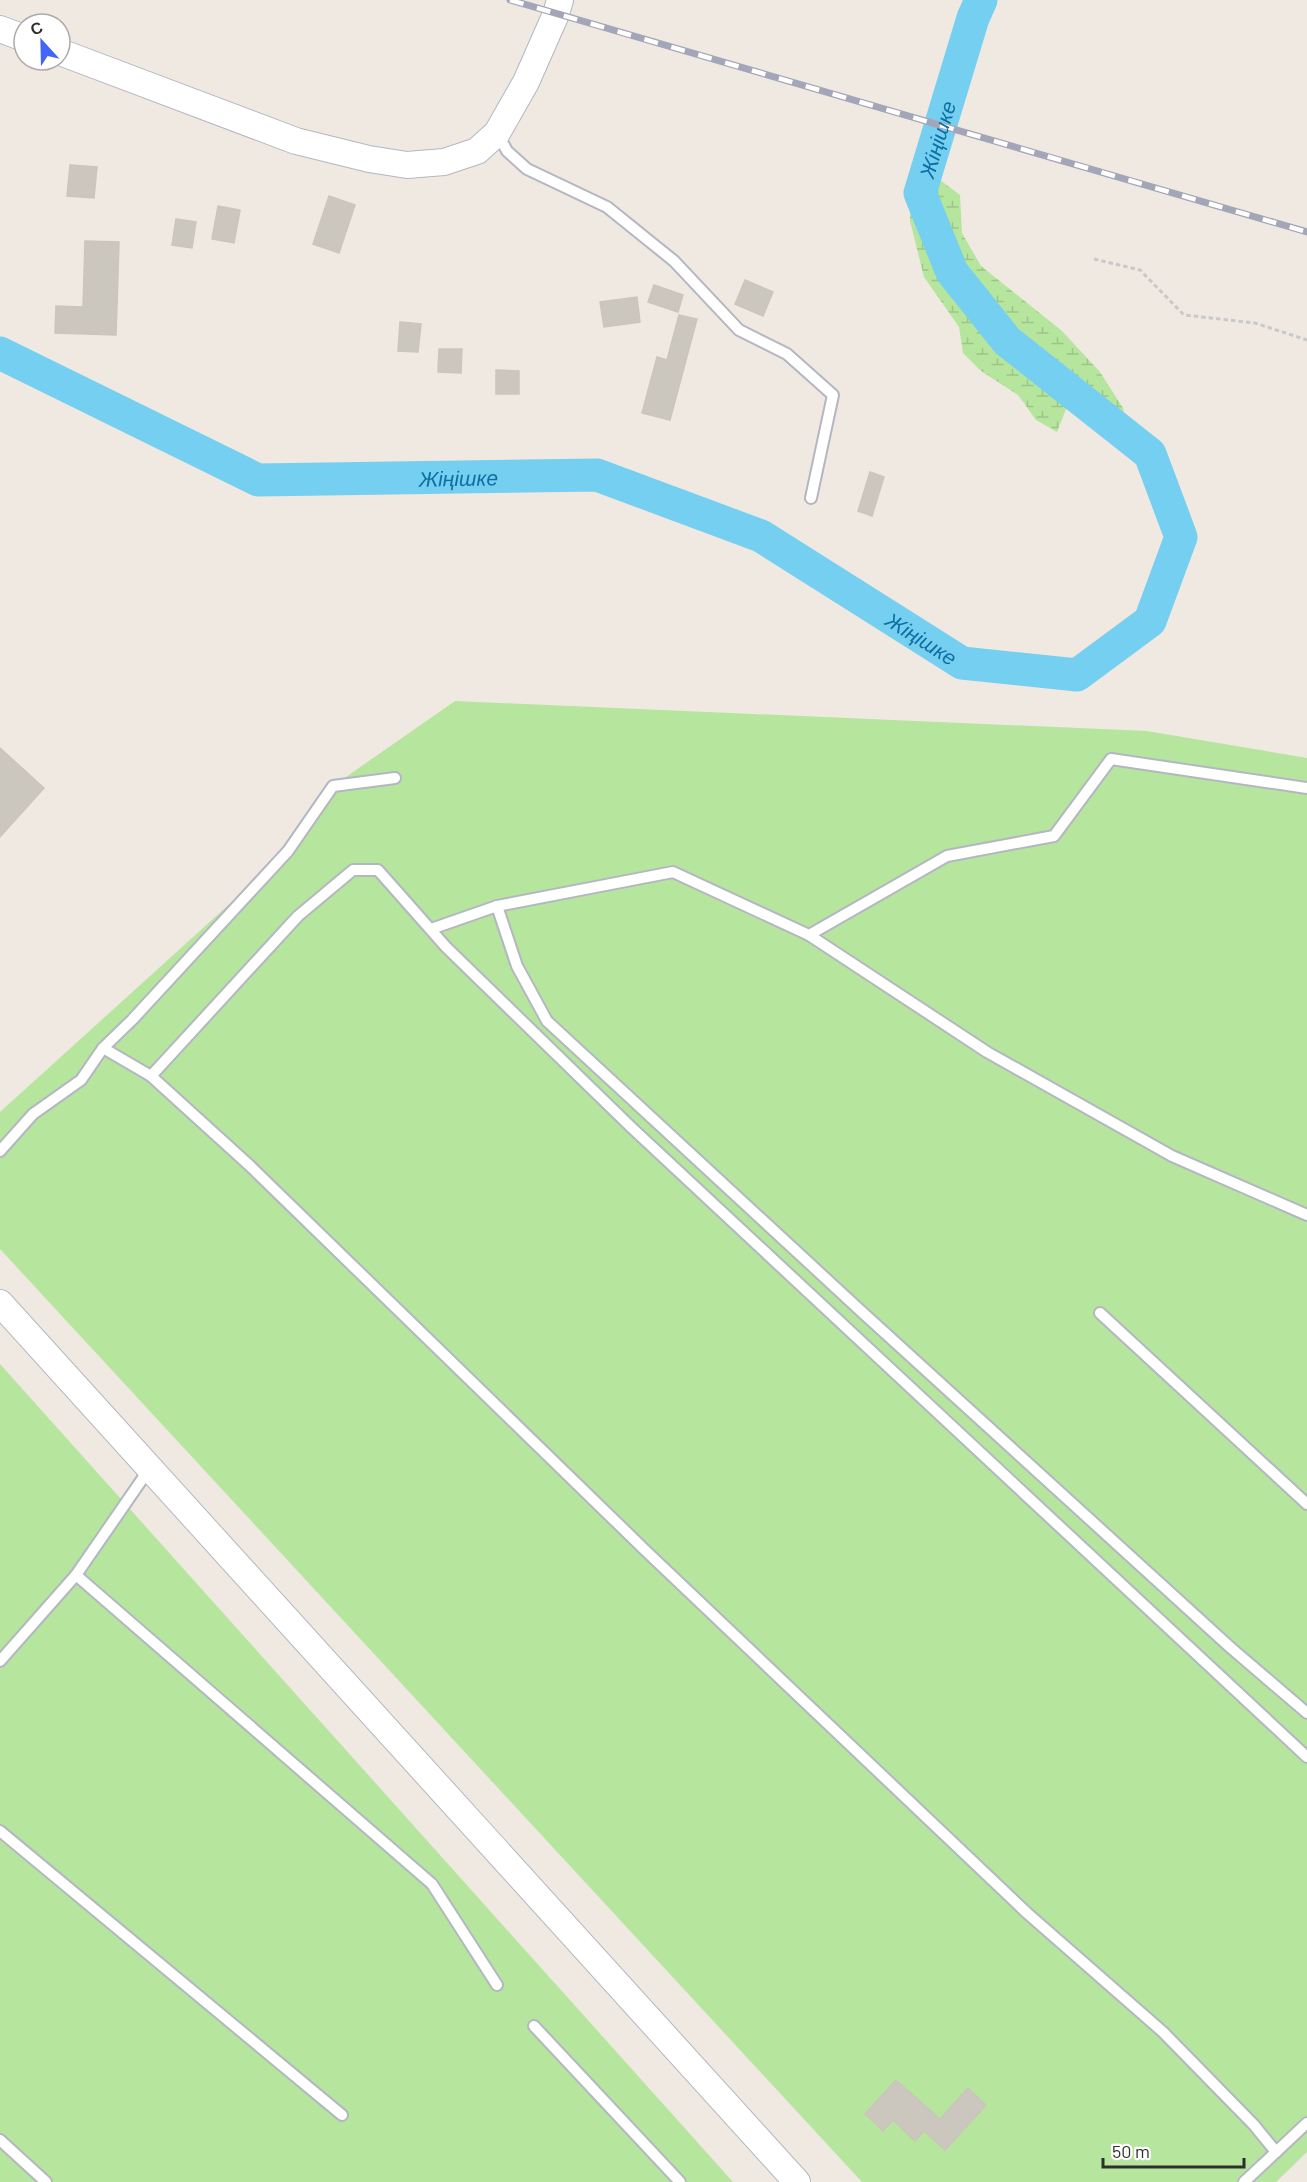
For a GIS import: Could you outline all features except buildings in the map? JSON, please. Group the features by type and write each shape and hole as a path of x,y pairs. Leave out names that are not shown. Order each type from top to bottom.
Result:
{"street":[{"path":"72,57 296,141 369,159 407,165 444,162 477,151 498,133 526,82 560,0"},
{"path":"0,1303 797,2182"}],"lane":[{"path":"498,133 507,151 527,169 607,207 674,261 739,330 788,354 833,396 811,498"},
{"path":"809,935 947,856 1054,837 1111,759 1307,789"},
{"path":"0,1152 33,1114 81,1080 103,1048 132,1020 288,851 333,786 395,778"},
{"path":"151,1076 298,916 353,870 378,870 446,947 632,1128 1307,1757"},
{"path":"431,929 497,906 673,872 809,935 987,1052 1162,1150 1307,1215"},
{"path":"497,906 517,966 547,1021 861,1312 1178,1600 1307,1713"},
{"path":"103,1048 151,1076 249,1165 648,1553 1027,1913 1163,2032 1254,2125 1276,2152"},
{"path":"1100,1313 1307,1504"},
{"path":"0,1661 76,1575 143,1478 145,1463"},
{"path":"76,1575 432,1884 497,1985"},
{"path":"0,1831 342,2115"},
{"path":"534,2026 680,2182"},
{"path":"1244,2182 1307,2123"},
{"path":"0,2140 46,2182"}],"path":[{"path":"1094,259 1140,270 1184,315 1255,323 1307,340"}],"green space":[{"path":"932,174 960,195 962,233 981,266 1062,331 1100,372 1123,408 1125,417 1113,433 1066,409 1057,432 1036,420 1018,395 981,371 963,353 959,327 924,277 910,221 913,185"},
{"path":"455,701 1147,731 1307,758 1307,2152 1276,2182 862,2182 0,1249 0,1112 288,851 333,786"},
{"path":"0,1364 733,2182 0,2182"}],"waterway":[{"name":"Жіңішке","path":"0,353 258,480 597,475 761,536 962,663 1077,675 1150,621 1181,537 1150,454 1007,341 952,272 920,193 973,18 981,0"}],"railway":[{"path":"510,0 1307,232"}]}
